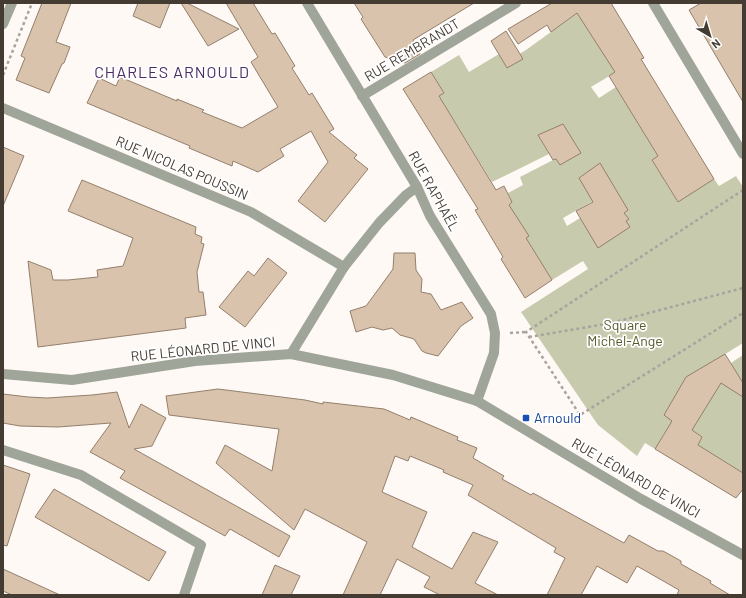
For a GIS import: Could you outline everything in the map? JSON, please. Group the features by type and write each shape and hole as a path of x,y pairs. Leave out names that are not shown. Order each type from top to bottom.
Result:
{"street":[{"path":"3,24 12,3"},
{"name":"RUE RAPHAËL","path":"307,3 418,187 430,216 491,314 495,333 494,353 477,401"},
{"name":"RUE REMBRANDT","path":"362,96 516,3"},
{"path":"653,3 743,154"},
{"name":"RUE NICOLAS POUSSIN","path":"3,108 251,212 344,267"},
{"path":"291,354 344,267 379,223 406,195 418,187"},
{"name":"RUE LÉONARD DE VINCI","path":"3,374 72,380 195,361 291,354 393,375 477,401 641,499 743,555"},
{"path":"3,450 81,475 201,544 184,595"}],"path":[{"path":"3,75 32,3"},
{"path":"743,190 526,332 580,416 743,313"},
{"path":"529,337 611,323 743,288"}],"green space":[{"name":"Square Michel-Ange","path":"580,11 591,35 597,44 605,39 621,69 591,87 599,98 616,87 658,156 652,160 659,172 673,163 664,180 677,201 714,179 719,186 736,176 743,187 743,343 706,366 724,377 737,374 731,363 743,355 743,473 698,445 702,437 692,430 668,427 655,449 645,443 637,456 598,425 521,312 588,269 583,261 552,280 503,208 512,202 508,193 523,185 520,177 570,150 556,127 538,135 549,154 492,182 439,96 444,93 431,72 459,55 469,72 509,48 514,57","holes":["593,201 599,227 589,232 580,218 567,226 563,218"]}],"building":[{"path":"42,3 71,3 56,42 70,47 49,93 16,80 25,58 21,56"},
{"path":"138,3 170,3 160,28 133,16"},
{"path":"181,3 187,3 239,29 208,46"},
{"path":"226,3 253,3 272,34 275,33 295,66 292,68 309,95 312,93 334,129 329,132 357,155 354,158 368,169 325,222 298,201 328,162 311,131 280,149 284,156 258,172 233,161 232,166 189,148 190,146 87,103 99,78 116,86 120,77 177,101 177,99 204,110 202,112 242,128 278,107 251,62 258,57"},
{"path":"354,3 474,3 413,40 420,54 405,63 385,57 361,19 363,17"},
{"path":"552,3 611,3 644,58 641,59 714,179 678,202 652,160 658,156 609,76 615,72 577,13 551,32 547,25 518,44 508,29"},
{"path":"701,3 743,3 743,102 689,10"},
{"path":"506,31 523,59 507,68 491,41"},
{"path":"431,72 444,93 439,96 496,190 504,186 512,202 509,205 529,236 526,238 552,280 525,298 501,259 503,257 475,210 478,209 403,89"},
{"path":"563,124 581,153 560,165 556,159 553,160 538,135"},
{"path":"3,147 24,156 3,206"},
{"path":"600,163 628,210 624,213 629,219 626,221 630,227 598,248 576,211 593,202 579,178"},
{"path":"82,180 196,227 195,234 202,237 201,243 204,244 197,272 199,292 203,292 206,315 185,318 186,328 38,347 28,261 51,270 53,280 98,277 97,270 123,266 133,238 68,211"},
{"path":"394,253 415,253 416,270 422,279 421,292 431,294 441,310 462,302 473,318 461,326 438,356 422,351 414,339 400,335 392,328 383,330 372,327 356,332 350,311 366,306 393,269"},
{"path":"268,258 287,273 245,327 219,307 248,271 254,276"},
{"path":"725,354 743,383 743,397 721,383 692,430 702,437 698,445 743,473 743,489 736,498 655,449 672,421 664,415 686,377"},
{"path":"218,389 305,400 323,404 323,402 384,409 410,420 411,417 458,437 457,440 477,448 473,458 504,476 502,479 531,495 533,493 624,543 629,535 658,551 663,551 681,561 681,564 711,581 710,583 730,595 677,595 679,590 637,566 627,583 597,566 581,595 547,595 565,558 554,552 556,548 468,495 473,485 443,472 444,470 410,456 408,461 395,456 382,492 427,512 412,547 452,569 473,532 498,542 475,583 498,595 440,595 424,587 430,577 397,559 380,595 343,595 367,542 305,509 294,530 216,463 225,445 272,471 279,429 169,415 166,396"},
{"path":"117,392 129,428 141,404 166,418 152,446 134,449 290,536 279,557 230,529 225,536 120,478 125,471 90,452 111,423 58,427 20,426 3,423 3,394 47,398"},
{"path":"3,465 30,474 7,546 3,545"},
{"path":"54,489 166,552 149,581 35,517"},
{"path":"275,565 300,576 291,595 262,595"},
{"path":"3,569 60,595 12,595 3,591"}],"place":[{"name":"Arnould","path":"526,418"}],"district":[{"name":"CHARLES ARNOULD","path":"172,72"}]}
